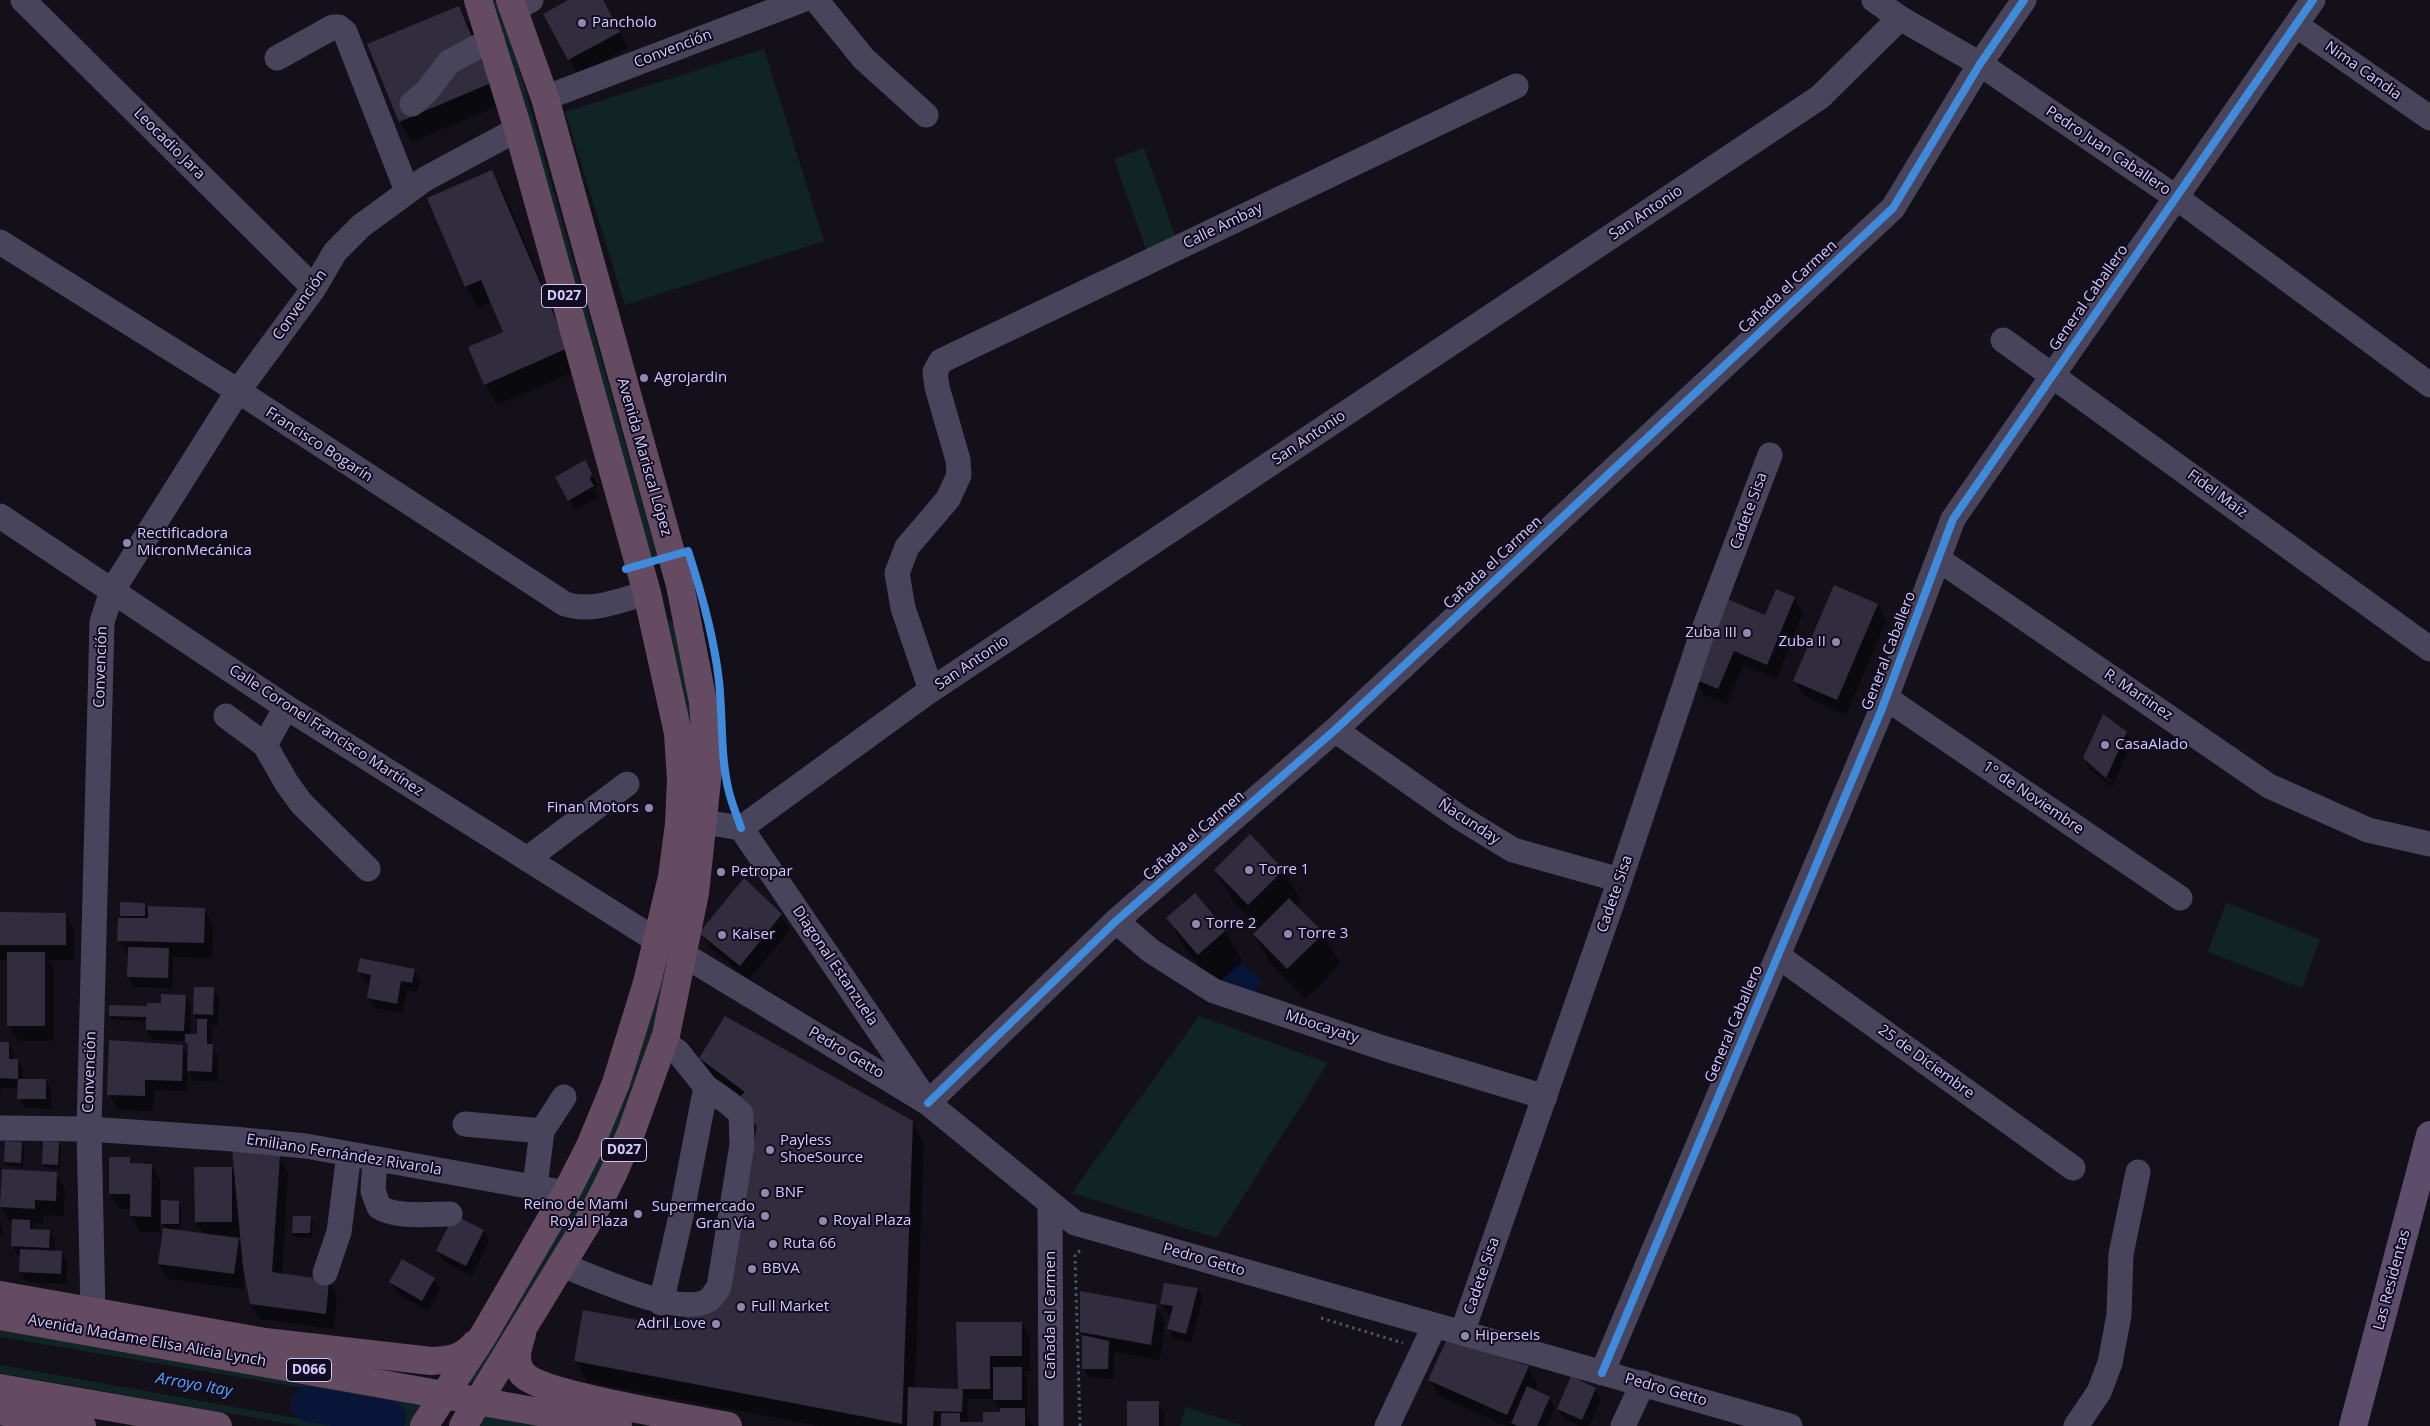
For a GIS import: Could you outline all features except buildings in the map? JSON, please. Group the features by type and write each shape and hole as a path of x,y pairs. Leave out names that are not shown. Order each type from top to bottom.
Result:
{"highway":[{"name":"D027","path":"428,1420 483,1336 566,1193 590,1146 619,1074 645,992 672,877 679,824 681,780 678,733 647,593 518,128 492,39 478,0"},
{"name":"Avenida Mariscal López","path":"522,2 545,98 680,585 703,702 708,771 704,822 684,955"},
{"name":"D027","path":"465,1423 562,1266 613,1174 648,1088 663,1042 684,955"},
{"path":"0,1295 265,1342 431,1361 454,1359 465,1355 483,1336"},
{"name":"Avenida Madame Elisa Alicia Lynch","path":"0,1316 618,1426"},
{"path":"524,1328 517,1351 517,1365 529,1380 551,1389 577,1396 728,1426"},
{"path":"0,1388 218,1426"},
{"path":"0,1411 82,1426"}],"main road":[{"name":"Las Residentas","path":"2353,1426 2430,1135"}],"street":[{"name":"Leocadio Jara","path":"23,0 314,288"},
{"name":"Convención","path":"545,98 802,0"},
{"path":"816,0 864,59 926,115"},
{"name":"Pedro Juan Caballero","path":"1874,0 1900,18 1980,64 2176,198 2430,385"},
{"name":"Cañada el Carmen","path":"928,1103 1116,921 1335,730 1892,208 1980,64 2024,0"},
{"name":"General Caballero","path":"1602,1373 1886,698 1952,519 2313,0"},
{"name":"San Antonio","path":"741,828 931,690 1820,96 1900,18"},
{"name":"Nima Candia","path":"2296,25 2430,118"},
{"path":"277,58 333,26 339,27 345,32 406,192"},
{"path":"412,104 427,91 449,62 492,39"},
{"name":"Calle Ambay","path":"931,690 903,608 897,573 907,547 948,498 959,475 958,460 937,387 935,372 942,361 1516,86"},
{"name":"Convención","path":"93,1313 89,1129 102,622 112,591 238,392 314,288 335,252 361,226 425,179 518,128"},
{"name":"Francisco Bogarín","path":"0,242 238,392 565,604 578,609 591,608 647,593"},
{"name":"Fidel Maiz","path":"2003,340 2430,649"},
{"name":"Cadete Sisa","path":"1462,1333 1620,880 1701,637 1770,455"},
{"name":"Calle Coronel Francisco Martínez","path":"0,516 286,708 656,940"},
{"name":"R. Martinez","path":"1938,559 2269,786 2368,830 2430,844"},
{"name":"1° de Noviembre","path":"1886,698 2180,898"},
{"path":"265,745 286,708"},
{"path":"226,716 265,745 286,782 301,803 368,869"},
{"name":"Ñacunday","path":"1335,730 1459,817 1513,850 1620,880"},
{"path":"528,859 627,784"},
{"path":"704,822 741,828"},
{"name":"Diagonal Estanzuela","path":"741,828 928,1103"},
{"name":"Mbocayaty","path":"1116,921 1151,951 1214,992 1383,1048 1545,1097"},
{"name":"Pedro Getto","path":"684,955 928,1103 1075,1223 1790,1426"},
{"name":"25 de Diciembre","path":"1778,956 2074,1168"},
{"path":"562,1266 661,1303 687,1306 709,1300 719,1287 731,1224 742,1145 741,1114 706,1087 678,1052 663,1042"},
{"path":"661,1303 681,1216 706,1087"},
{"path":"536,1186 542,1131 564,1097"},
{"path":"465,1124 542,1131"},
{"name":"Emiliano Fernández Rivarola","path":"0,1128 89,1129 306,1146 536,1186 566,1193"},
{"path":"325,1273 339,1232 350,1154"},
{"path":"375,1159 373,1191 379,1207 389,1212 450,1214"},
{"path":"2076,1426 2099,1392 2110,1363 2119,1315 2121,1254 2138,1172"},
{"name":"Cañada el Carmen","path":"1050,1204 1051,1426"},
{"path":"1387,1426 1434,1326"},
{"path":"1623,1426 1643,1383"}],"path":[{"path":"1080,1426 1075,1254 1086,1247"},
{"path":"1319,1318 1412,1346"}],"green space":[{"path":"486,0 497,0 518,65 657,557 655,561 651,562"},
{"path":"764,49 824,241 625,305 565,112"},
{"path":"1144,148 1177,241 1147,252 1114,159"},
{"path":"670,620 674,624 689,693 697,750 673,948 665,944 673,911 667,623"},
{"path":"2226,903 2320,939 2302,988 2208,952"},
{"path":"664,946 673,950 657,1012 628,1105 603,1165 562,1242 477,1384 465,1382 512,1307"},
{"path":"1199,1016 1328,1063 1217,1238 1072,1193"},
{"path":"0,1330 424,1405 410,1426 352,1426 365,1400 0,1339"},
{"path":"0,1364 344,1426 301,1426 0,1373"},
{"path":"1186,1407 1244,1426 1180,1426"},
{"path":"487,1415 549,1426 480,1426"}],"water":[{"path":"1238,960 1263,981 1253,994 1222,979"}],"pier":[{"path":"0,1337 363,1398 365,1401 352,1426 341,1426 0,1365"}],"waterway":[{"name":"Arroyo Itay","path":"308,1404 389,1418"}],"cycle path":[{"path":"928,1103 1116,921 1335,730 1893,208 1980,64 2024,0"},
{"path":"1602,1373 1881,711 1953,519 2313,0"},
{"path":"626,569 688,551 711,632 719,681 726,778 741,828"}],"place":[{"name":"Pancholo","path":"582,23"},
{"name":"Agrojardin","path":"644,378"},
{"name":"Rectificadora MicronMecánica","path":"127,543"},
{"name":"Zuba III","path":"1747,633"},
{"name":"Zuba II","path":"1836,642"},
{"name":"CasaAlado","path":"2105,745"},
{"name":"Finan Motors","path":"649,808"},
{"name":"Torre 1","path":"1249,870"},
{"name":"Petropar","path":"721,872"},
{"name":"Torre 2","path":"1196,924"},
{"name":"Torre 3","path":"1288,934"},
{"name":"Kaiser","path":"722,935"},
{"name":"Payless ShoeSource","path":"770,1150"},
{"name":"BNF","path":"765,1193"},
{"name":"Reino de Mami Royal Plaza","path":"638,1214"},
{"name":"Supermercado Gran Vía","path":"765,1216"},
{"name":"Royal Plaza","path":"823,1221"},
{"name":"Ruta 66","path":"773,1244"},
{"name":"BBVA","path":"752,1269"},
{"name":"Full Market","path":"741,1307"},
{"name":"Adril Love","path":"716,1324"},
{"name":"Hiperseis","path":"1465,1336"}]}
